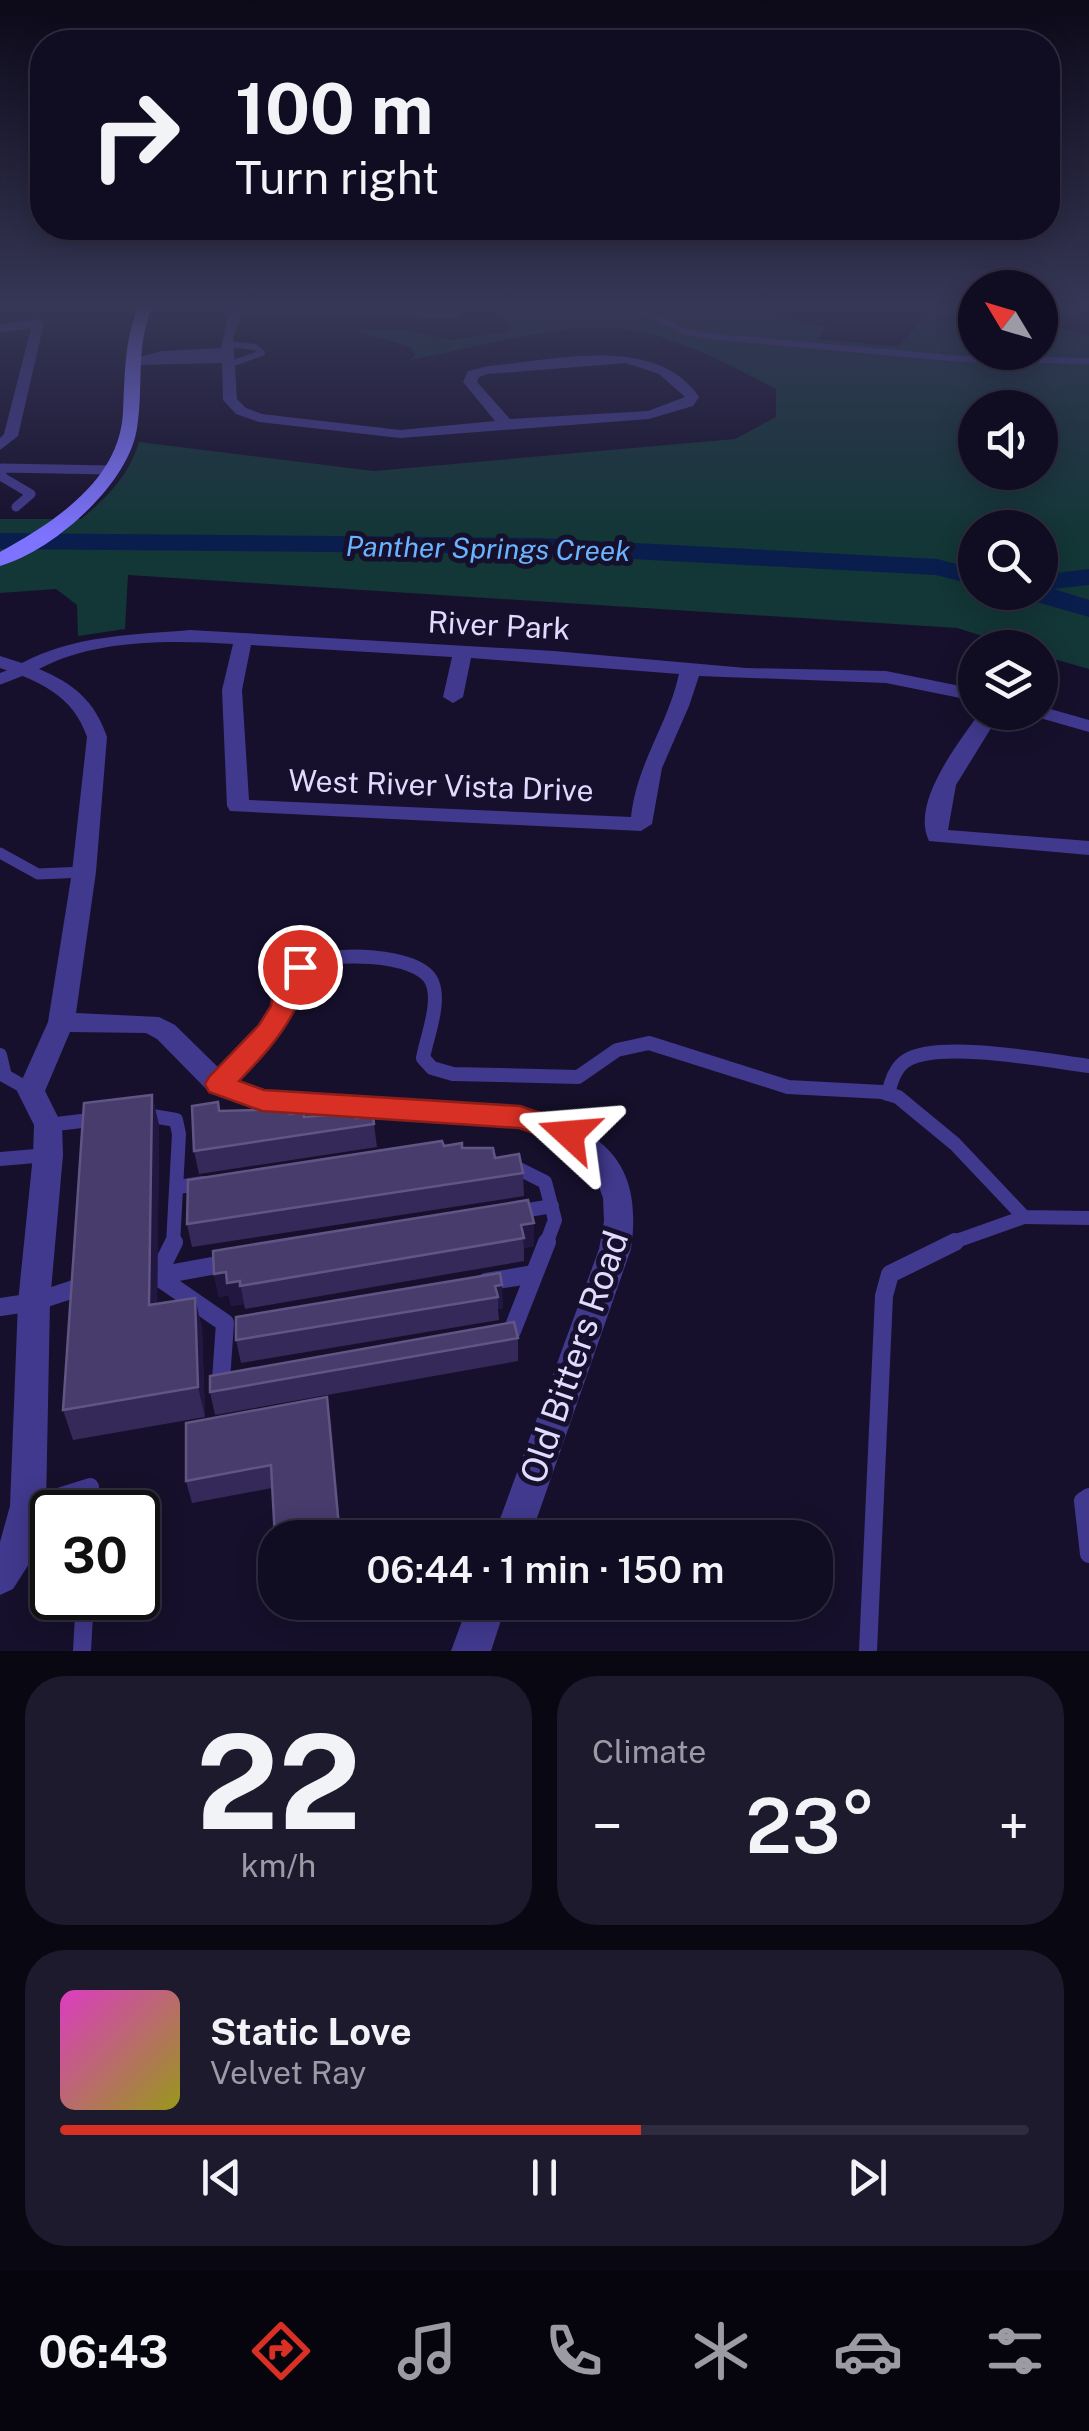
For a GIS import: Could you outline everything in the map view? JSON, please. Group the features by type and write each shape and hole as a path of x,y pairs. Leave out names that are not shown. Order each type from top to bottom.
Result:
{"main road":[{"path":"0,560 67,516 111,470 125,446 132,382"}],"street":[{"path":"0,446 11,436 19,382"},
{"path":"229,382 230,400 241,411 260,418 400,434 666,413 679,409 692,397 680,382"},
{"path":"470,382 506,424"},
{"name":"River Park","path":"8,670 81,646 134,638 243,640 569,658 690,670 886,677 958,692"},
{"name":"West River Vista Drive","path":"243,640 232,690 238,806 640,824 644,790 654,760 685,700 690,670"},
{"path":"453,697 462,654"},
{"path":"0,1576 16,1551 28,1506 34,1302 48,1155 48,1125 31,1091 61,1022 84,872 97,736 93,717 64,687 8,670"},
{"path":"1058,717 1089,726"},
{"path":"979,730 941,788 935,816 936,836 1089,848"},
{"name":"Old Bitters Road","path":"61,1022 150,1024 166,1032 219,1084 262,1101 520,1117 569,1134 614,1174 622,1218 615,1248 518,1520"},
{"path":"471,1651 482,1620"}],"lane":[{"path":"16,506 31,494 2,478 2,468 111,470"},
{"path":"0,853 38,874 84,872"},
{"path":"219,1084 269,1032 300,967 338,957 422,966 432,976 434,992 423,1058 432,1068 452,1074 578,1078 617,1050 649,1043 788,1087 898,1096 955,1144 1024,1217"},
{"path":"888,1094 892,1076 906,1060 932,1051 1089,1066"},
{"path":"0,1059 5,1076 31,1091"},
{"path":"128,1116 176,1120 179,1134 176,1238 157,1276"},
{"path":"48,1125 112,1117"},
{"path":"488,1154 545,1182 555,1220 512,1331 492,1334"},
{"path":"0,1160 48,1155"},
{"path":"178,1187 217,1182"},
{"path":"496,1216 552,1206"},
{"path":"868,1651 866,1626 884,1296 890,1274 936,1248 998,1233 1024,1217 1089,1218"},
{"path":"157,1276 251,1259"},
{"path":"476,1284 534,1274"},
{"path":"157,1276 224,1323 244,1320"},
{"path":"0,1307 34,1302 82,1286"},
{"path":"224,1323 221,1380 241,1377"},
{"path":"1089,1498 1084,1501 1089,1554"},
{"path":"82,1651 84,1620"}],"green space":[{"path":"762,382 1089,382 1089,669 1058,660 1058,630 963,630 128,575 125,629 78,636 77,605 56,589 0,593 0,519 81,519 116,485 139,442 374,471 735,439 776,417 776,389"}],"building":[{"path":"152,1095 149,1305 195,1298 198,1387 63,1410 84,1103"},
{"path":"218,1102 219,1111 290,1109 290,1114 303,1112 304,1117 355,1113 356,1118 373,1116 374,1124 194,1151 192,1106"},
{"path":"442,1141 444,1146 462,1143 462,1148 493,1148 495,1158 519,1154 523,1173 187,1224 188,1180"},
{"path":"528,1200 534,1223 521,1225 524,1238 240,1286 240,1281 227,1283 226,1272 214,1274 213,1251"},
{"path":"500,1273 502,1285 495,1286 498,1297 236,1340 236,1317"},
{"path":"514,1322 518,1338 210,1392 210,1376"},
{"path":"327,1397 338,1520 274,1520 271,1465 186,1481 186,1423"}],"waterway":[{"name":"Panther Springs Creek","path":"0,541 539,546 937,567 958,573"},
{"name":"Panther Springs Creek","path":"1058,581 1089,577"},
{"name":"Panther Springs Creek","path":"1058,600 1089,609"}],"route":[{"path":"300,967 269,1032 219,1084 262,1101 520,1117 569,1134"}]}
